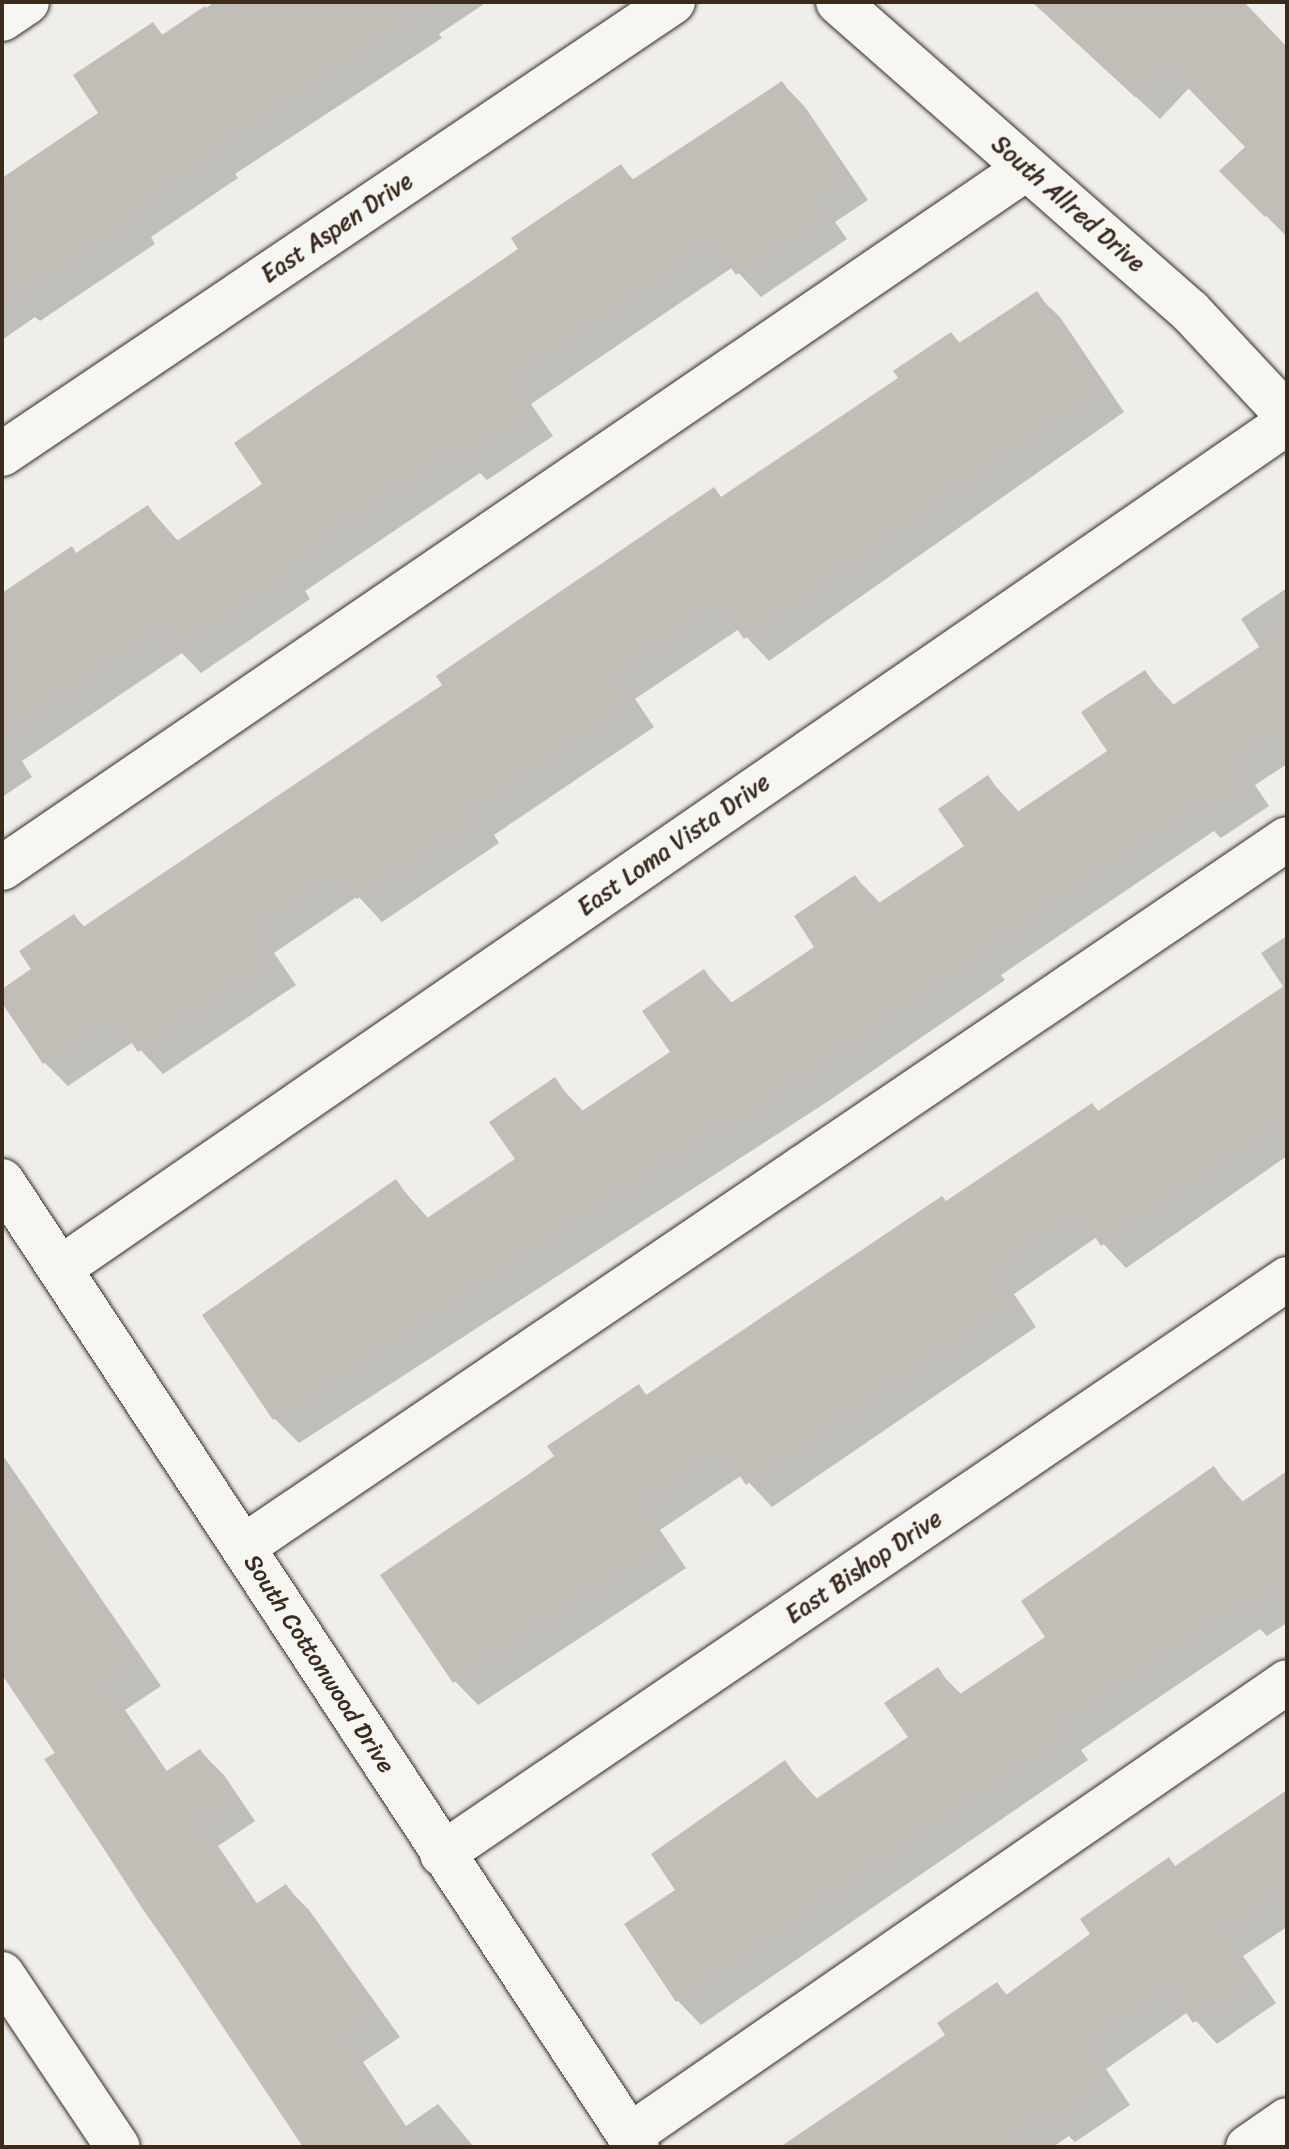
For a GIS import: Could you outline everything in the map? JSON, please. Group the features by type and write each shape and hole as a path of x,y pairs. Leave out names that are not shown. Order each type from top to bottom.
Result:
{"street":[{"path":"2,19 27,2"},
{"name":"East Aspen Drive","path":"2,454 673,2"},
{"name":"South Allred Drive","path":"838,2 1190,311 1287,415"},
{"path":"2,868 1027,168"},
{"name":"East Loma Vista Drive","path":"62,1267 1287,423"},
{"path":"243,1547 1287,839"},
{"name":"South Cottonwood Drive","path":"2,1181 62,1267 442,1854 633,2142"},
{"name":"East Bishop Drive","path":"442,1854 1287,1279"},
{"path":"633,2142 1287,1682"},
{"path":"2,1974 118,2147"},
{"path":"1248,2147 1287,2120"}],"building":[{"path":"243,2 437,2 213,150 216,154 129,212 133,219 2,308 2,178 98,113 73,75 153,22 162,35 205,6 215,21"},
{"path":"1032,2 1244,2 1287,47 1287,196 1265,217 1219,171 1245,147 1165,64 1135,97"},
{"path":"782,81 846,175 813,197 825,215 736,275 713,241 509,379 530,411 462,458 456,449 283,566 288,575 176,650 161,628 2,736 2,593 72,546 76,553 148,505 174,543 262,484 234,443 518,249 511,238 621,164 632,180"},
{"path":"1037,291 1102,387 744,639 719,603 613,675 632,702 471,810 477,819 357,899 338,870 252,928 273,960 138,1052 113,1016 43,1064 2,1003 2,989 31,969 19,951 74,914 83,927 442,685 436,676 714,487 721,497 898,378 893,371 951,332 959,343"},
{"path":"1287,628 1287,725 1233,761 1247,782 1196,816 1190,808 724,1132 720,1127 273,1420 202,1315 396,1179 424,1220 515,1159 489,1122 555,1077 579,1113 670,1052 642,1011 704,969 728,1005 814,947 794,916 855,875 876,905 964,846 938,809 988,775 1014,814 1107,751 1081,712 1145,670 1170,707"},
{"path":"1287,984 1287,1116 1101,1246 1078,1211 992,1269 1014,1302 746,1485 722,1449 638,1506 664,1544 453,1683 380,1575 554,1456 547,1446 639,1384 646,1395 942,1196 946,1201 1092,1103 1098,1111"},
{"path":"2,1463 139,1661 103,1686 162,1774 200,1749 233,1797 196,1822 253,1906 286,1884 378,2012 341,2037 415,2147 303,2147 44,1759 55,1753 2,1675"},
{"path":"1214,1466 1239,1504 1287,1471 1287,1584 1242,1614 1236,1606 1059,1725 1066,1735 676,2002 624,1924 675,1890 651,1854 785,1760 813,1801 908,1737 884,1703 938,1667 957,1696 1045,1637 1021,1601"},
{"path":"1287,1790 1287,1889 1222,1933 1255,1980 1193,2023 1169,1987 1085,2046 1109,2082 1051,2121 1046,2114 997,2147 780,2147 945,2035 937,2023 997,1982 1006,1995 1090,1934 1080,1919 1169,1857 1175,1866"}]}
